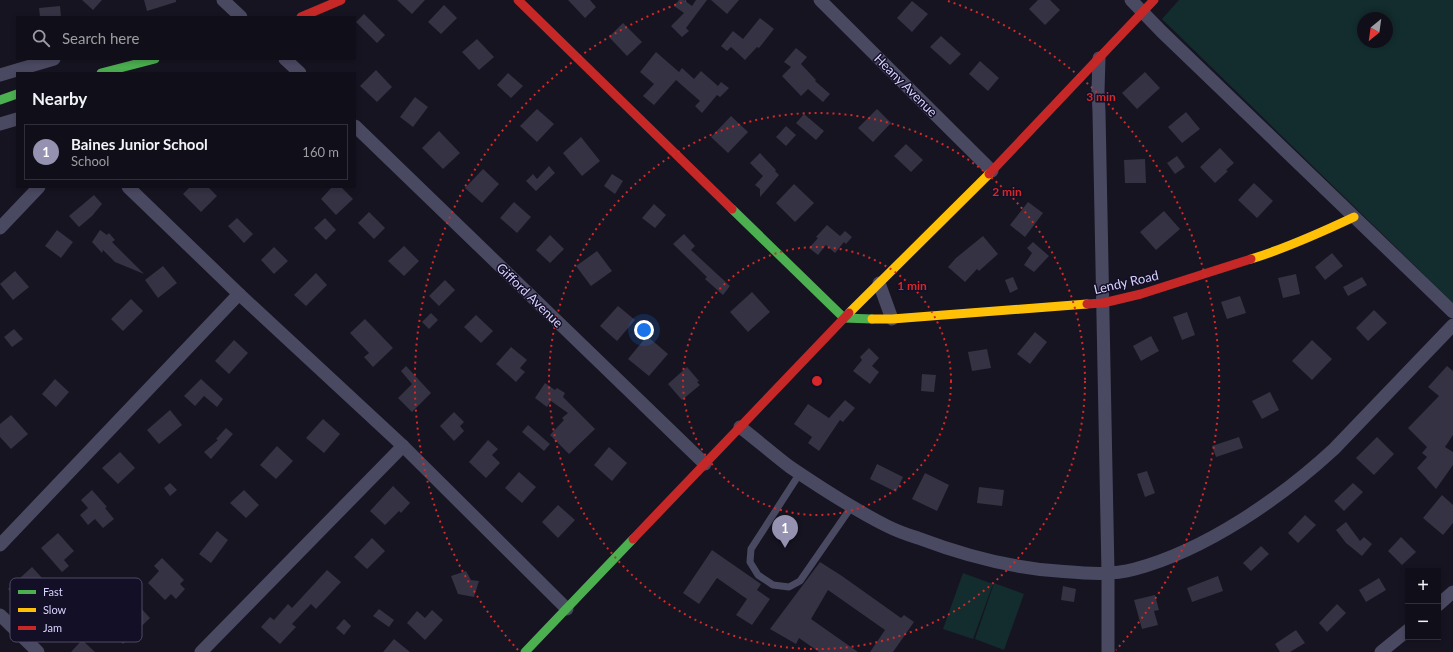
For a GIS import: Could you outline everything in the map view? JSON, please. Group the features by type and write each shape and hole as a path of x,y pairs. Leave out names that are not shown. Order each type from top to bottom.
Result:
{"street":[{"path":"223,0 240,16"},
{"path":"304,16 341,0"},
{"path":"518,0 844,318"},
{"name":"Heany Avenue","path":"820,0 992,170"},
{"path":"1131,0 1161,31 1453,312"},
{"path":"525,652 844,318 992,170 1154,0"},
{"path":"1099,58 1098,91 1108,573 1108,652"},
{"path":"0,75 51,60"},
{"path":"104,72 127,62 146,60"},
{"path":"286,60 299,72"},
{"path":"1,98 16,94"},
{"path":"0,124 16,119"},
{"name":"Gifford Avenue","path":"356,127 705,464"},
{"path":"0,228 38,188"},
{"path":"129,188 239,294 403,446 567,609"},
{"name":"Lendy Road","path":"844,318 892,319 1103,303 1141,294 1274,252 1312,237 1354,217"},
{"path":"879,283 892,319"},
{"path":"0,545 239,294"},
{"path":"740,426 789,466 852,506 889,527 934,544 987,560 1038,570 1108,573 1134,569 1179,553 1214,537 1260,508 1315,467 1334,449 1453,325"},
{"path":"201,652 403,446"},
{"path":"1439,604 1453,592"},
{"path":"0,615 10,625"},
{"path":"1381,652 1405,632"},
{"path":"28,642 38,652"}],"lane":[{"path":"800,473 752,548 750,562 758,575 773,585 789,587 800,581 852,506"}],"green space":[{"path":"1179,0 1453,0 1453,303 1162,19"},
{"path":"963,573 993,584 973,639 943,629"},
{"path":"994,583 1024,594 1004,650 975,639"}],"building":[{"path":"82,0 102,0 93,10"},
{"path":"144,0 176,0 176,2 147,11"},
{"path":"397,0 425,0 412,14"},
{"path":"568,0 590,0 596,7 585,18"},
{"path":"679,0 684,0 692,6 696,0 707,0 686,28 689,31 682,37 671,26 684,13 674,6"},
{"path":"711,0 739,0 727,14"},
{"path":"1038,0 1050,0 1060,10 1045,25 1029,9"},
{"path":"912,1 928,14 912,32 897,18"},
{"path":"444,5 457,18 441,34 428,22"},
{"path":"60,6 61,16 40,16 39,8"},
{"path":"364,14 385,35 377,43 356,22"},
{"path":"760,18 774,29 759,48 757,47 745,60 731,47 727,51 721,46 733,31 743,39"},
{"path":"623,23 642,42 627,56 609,37"},
{"path":"941,36 961,54 950,65 930,47"},
{"path":"477,39 494,57 479,70 462,52"},
{"path":"796,48 807,57 801,64 816,80 815,81 830,94 823,102 808,89 801,96 782,76 791,67 784,62"},
{"path":"656,52 679,72 682,68 694,79 701,71 718,86 721,82 729,88 720,97 717,95 702,113 695,106 700,101 676,80 654,105 643,96 654,84 640,72"},
{"path":"980,61 999,78 988,91 969,74"},
{"path":"376,70 392,87 377,102 360,86"},
{"path":"1145,72 1160,88 1137,109 1122,93"},
{"path":"508,73 523,86 511,98 497,85"},
{"path":"415,97 428,107 413,127 400,117"},
{"path":"537,109 554,124 537,142 520,126"},
{"path":"877,109 891,123 873,142 858,128"},
{"path":"1186,112 1200,129 1182,143 1168,127"},
{"path":"804,114 824,131 816,140 796,123"},
{"path":"731,116 748,132 728,153 711,137"},
{"path":"786,126 796,135 786,146 776,137"},
{"path":"439,131 460,153 443,169 422,148"},
{"path":"581,137 600,161 582,176 563,153"},
{"path":"906,144 923,160 911,172 894,156"},
{"path":"1220,148 1234,163 1215,183 1200,167"},
{"path":"760,153 779,175 760,197 760,189 755,185 763,176 750,163"},
{"path":"1177,156 1185,167 1175,174 1167,163"},
{"path":"1145,159 1146,183 1125,183 1124,160"},
{"path":"549,166 555,173 536,191 526,181 533,174 537,179"},
{"path":"483,169 499,184 482,203 465,188"},
{"path":"612,174 623,181 615,194 604,186"},
{"path":"1254,183 1273,201 1257,218 1238,200"},
{"path":"794,184 814,203 795,222 776,203"},
{"path":"189,188 209,188 217,196 201,212 183,194"},
{"path":"331,188 342,188 353,199 336,215 321,199"},
{"path":"94,195 102,204 92,216 79,227 69,216"},
{"path":"514,202 531,217 517,233 500,218"},
{"path":"1028,202 1043,213 1025,237 1010,225"},
{"path":"654,204 666,215 655,228 642,218"},
{"path":"1164,211 1180,229 1156,250 1140,232"},
{"path":"369,212 385,228 374,239 358,223"},
{"path":"237,218 253,234 244,243 228,226"},
{"path":"325,218 336,230 326,240 314,228"},
{"path":"827,225 840,236 845,231 852,237 846,244 844,242 835,253 826,245 818,255 809,248 818,238 816,237"},
{"path":"57,230 73,242 61,258 45,246"},
{"path":"100,230 107,235 109,233 115,240 112,242 144,274 115,262 103,250 102,253 92,242"},
{"path":"684,234 695,246 691,250 730,286 723,295 705,279 707,277 673,244"},
{"path":"550,235 564,249 550,263 536,250"},
{"path":"983,236 998,254 979,271 977,269 965,282 948,267 956,258"},
{"path":"1033,242 1049,256 1034,272 1024,265 1032,253 1027,248"},
{"path":"404,246 419,261 404,276 388,261"},
{"path":"274,247 288,261 274,274 261,260"},
{"path":"597,251 612,271 591,286 576,266"},
{"path":"1332,253 1343,266 1325,280 1315,267"},
{"path":"163,266 177,283 158,298 145,280"},
{"path":"15,271 29,287 13,300 0,284"},
{"path":"316,273 327,285 306,306 294,295"},
{"path":"1296,274 1300,294 1283,298 1278,278"},
{"path":"1013,277 1018,289 1010,293 1005,280"},
{"path":"1362,277 1367,285 1348,296 1343,287"},
{"path":"445,280 455,290 439,306 429,296"},
{"path":"752,292 770,312 748,332 730,312"},
{"path":"1240,296 1246,313 1227,319 1221,302"},
{"path":"131,299 143,311 123,331 111,319"},
{"path":"618,306 635,320 617,341 600,326"},
{"path":"1374,310 1387,323 1368,341 1356,328"},
{"path":"1187,312 1195,335 1182,340 1173,317"},
{"path":"431,313 438,320 429,329 422,322"},
{"path":"476,315 493,331 481,343 464,327"},
{"path":"365,319 393,348 373,367 364,357 369,353 350,333"},
{"path":"14,329 23,339 12,347 4,337"},
{"path":"1035,332 1047,342 1030,364 1017,354"},
{"path":"647,336 668,354 649,376 628,359"},
{"path":"1151,336 1159,351 1141,361 1133,346"},
{"path":"234,340 248,353 229,374 215,361"},
{"path":"1312,340 1332,359 1312,380 1292,361"},
{"path":"511,347 527,360 520,368 525,372 516,382 496,364"},
{"path":"869,348 879,358 872,366 879,372 870,384 853,371 862,360 860,357"},
{"path":"987,349 991,368 972,371 968,352"},
{"path":"406,366 431,393 412,412 398,398 412,384 401,371"},
{"path":"1447,366 1453,371 1453,435 1445,447 1453,452 1453,465 1436,489 1417,468 1427,457 1422,453 1427,447 1408,428 1439,396 1428,387"},
{"path":"687,367 699,381 697,382 700,385 682,400 668,384"},
{"path":"922,374 936,375 934,392 921,391"},
{"path":"55,379 69,392 56,407 42,394"},
{"path":"201,379 223,399 217,407 204,396 195,406 184,396"},
{"path":"545,383 555,390 557,388 565,393 563,397 595,429 569,454 550,435 564,420 562,418 568,413 551,401 547,407 535,398"},
{"path":"1270,392 1279,410 1262,419 1252,401"},
{"path":"845,400 855,408 843,422 840,420 819,451 808,443 812,437 794,424 808,404 829,418"},
{"path":"170,410 182,425 159,444 147,430"},
{"path":"454,412 464,422 460,426 464,431 454,441 440,426"},
{"path":"11,415 28,434 11,449 0,437 0,424"},
{"path":"323,419 340,434 324,453 306,438"},
{"path":"528,425 550,444 544,451 522,432"},
{"path":"226,428 233,434 211,459 204,452 218,440 216,439"},
{"path":"1239,437 1243,448 1216,457 1212,446"},
{"path":"1377,437 1394,454 1374,475 1356,458"},
{"path":"488,440 498,449 492,455 500,463 486,478 469,462"},
{"path":"277,446 293,461 276,479 260,465"},
{"path":"609,447 627,463 612,481 594,465"},
{"path":"120,452 135,468 118,484 102,468"},
{"path":"877,464 903,477 896,492 870,479"},
{"path":"1147,471 1155,493 1145,497 1137,474"},
{"path":"519,472 536,487 522,503 505,488"},
{"path":"925,473 949,485 937,511 912,499"},
{"path":"170,483 177,490 170,496 164,488"},
{"path":"1353,483 1363,492 1344,511 1334,501"},
{"path":"393,486 410,503 401,513 399,511 385,525 370,511"},
{"path":"979,487 1004,490 1002,506 977,503"},
{"path":"92,490 107,507 105,508 114,519 103,528 95,519 88,525 80,515 88,508 81,500"},
{"path":"244,490 259,505 246,518 230,503"},
{"path":"1442,495 1453,505 1453,523 1443,535 1423,518"},
{"path":"558,505 575,520 558,538 542,522"},
{"path":"1305,515 1316,525 1298,543 1288,533"},
{"path":"1346,522 1360,541 1364,537 1372,544 1362,556 1346,543 1336,530"},
{"path":"217,531 228,540 211,563 199,554"},
{"path":"58,533 74,551 64,560 69,566 62,572 41,548"},
{"path":"1401,537 1416,552 1402,565 1388,551"},
{"path":"372,538 385,551 367,569 354,557"},
{"path":"1261,546 1269,554 1251,571 1243,563"},
{"path":"712,550 761,584 757,590 770,599 752,625 736,615 747,599 717,578 699,604 683,593"},
{"path":"162,558 184,580 180,584 185,589 176,599 171,594 165,600 148,583 159,571 154,566"},
{"path":"820,562 901,618 904,615 914,622 893,652 870,652 885,630 828,590 811,619 858,652 819,652 799,638 796,644 770,629"},
{"path":"32,567 42,578 20,578"},
{"path":"327,570 341,582 316,609 311,604 292,624 296,627 280,644 261,627 270,617 274,620 288,604 292,608"},
{"path":"466,571 471,580 479,581 474,597 458,594 451,576"},
{"path":"1218,576 1223,591 1192,602 1187,588"},
{"path":"1379,578 1386,590 1366,602 1359,590"},
{"path":"1063,586 1076,589 1074,602 1061,600"},
{"path":"1155,595 1159,610 1154,611 1158,625 1142,629 1134,600"},
{"path":"1337,604 1346,613 1327,632 1319,623"},
{"path":"142,609 150,618 142,626"},
{"path":"379,609 394,620 389,627 373,616"},
{"path":"432,610 443,620 425,640 407,623 417,611 425,618"},
{"path":"344,619 351,626 344,635 336,628"},
{"path":"1296,630 1305,643 1290,652 1280,652 1275,644"},
{"path":"394,639 410,652 383,652"},
{"path":"80,642 84,642 95,652 71,652"}],"traffic: fast":[{"path":"105,72 151,60"},
{"path":"0,100 16,94"},
{"path":"732,209 844,318 872,319"},
{"path":"525,652 633,539"}],"traffic: slow":[{"path":"849,313 989,174"},
{"path":"1251,259 1303,240 1354,217"},
{"path":"872,319 892,319 1087,304"}],"traffic: jam":[{"path":"303,16 341,0"},
{"path":"518,0 732,209"},
{"path":"989,174 1154,0"},
{"path":"1087,304 1103,303 1141,294 1251,259"},
{"path":"633,539 849,313"}],"place":[{"name":"Baines Junior School","path":"785,548"}]}
